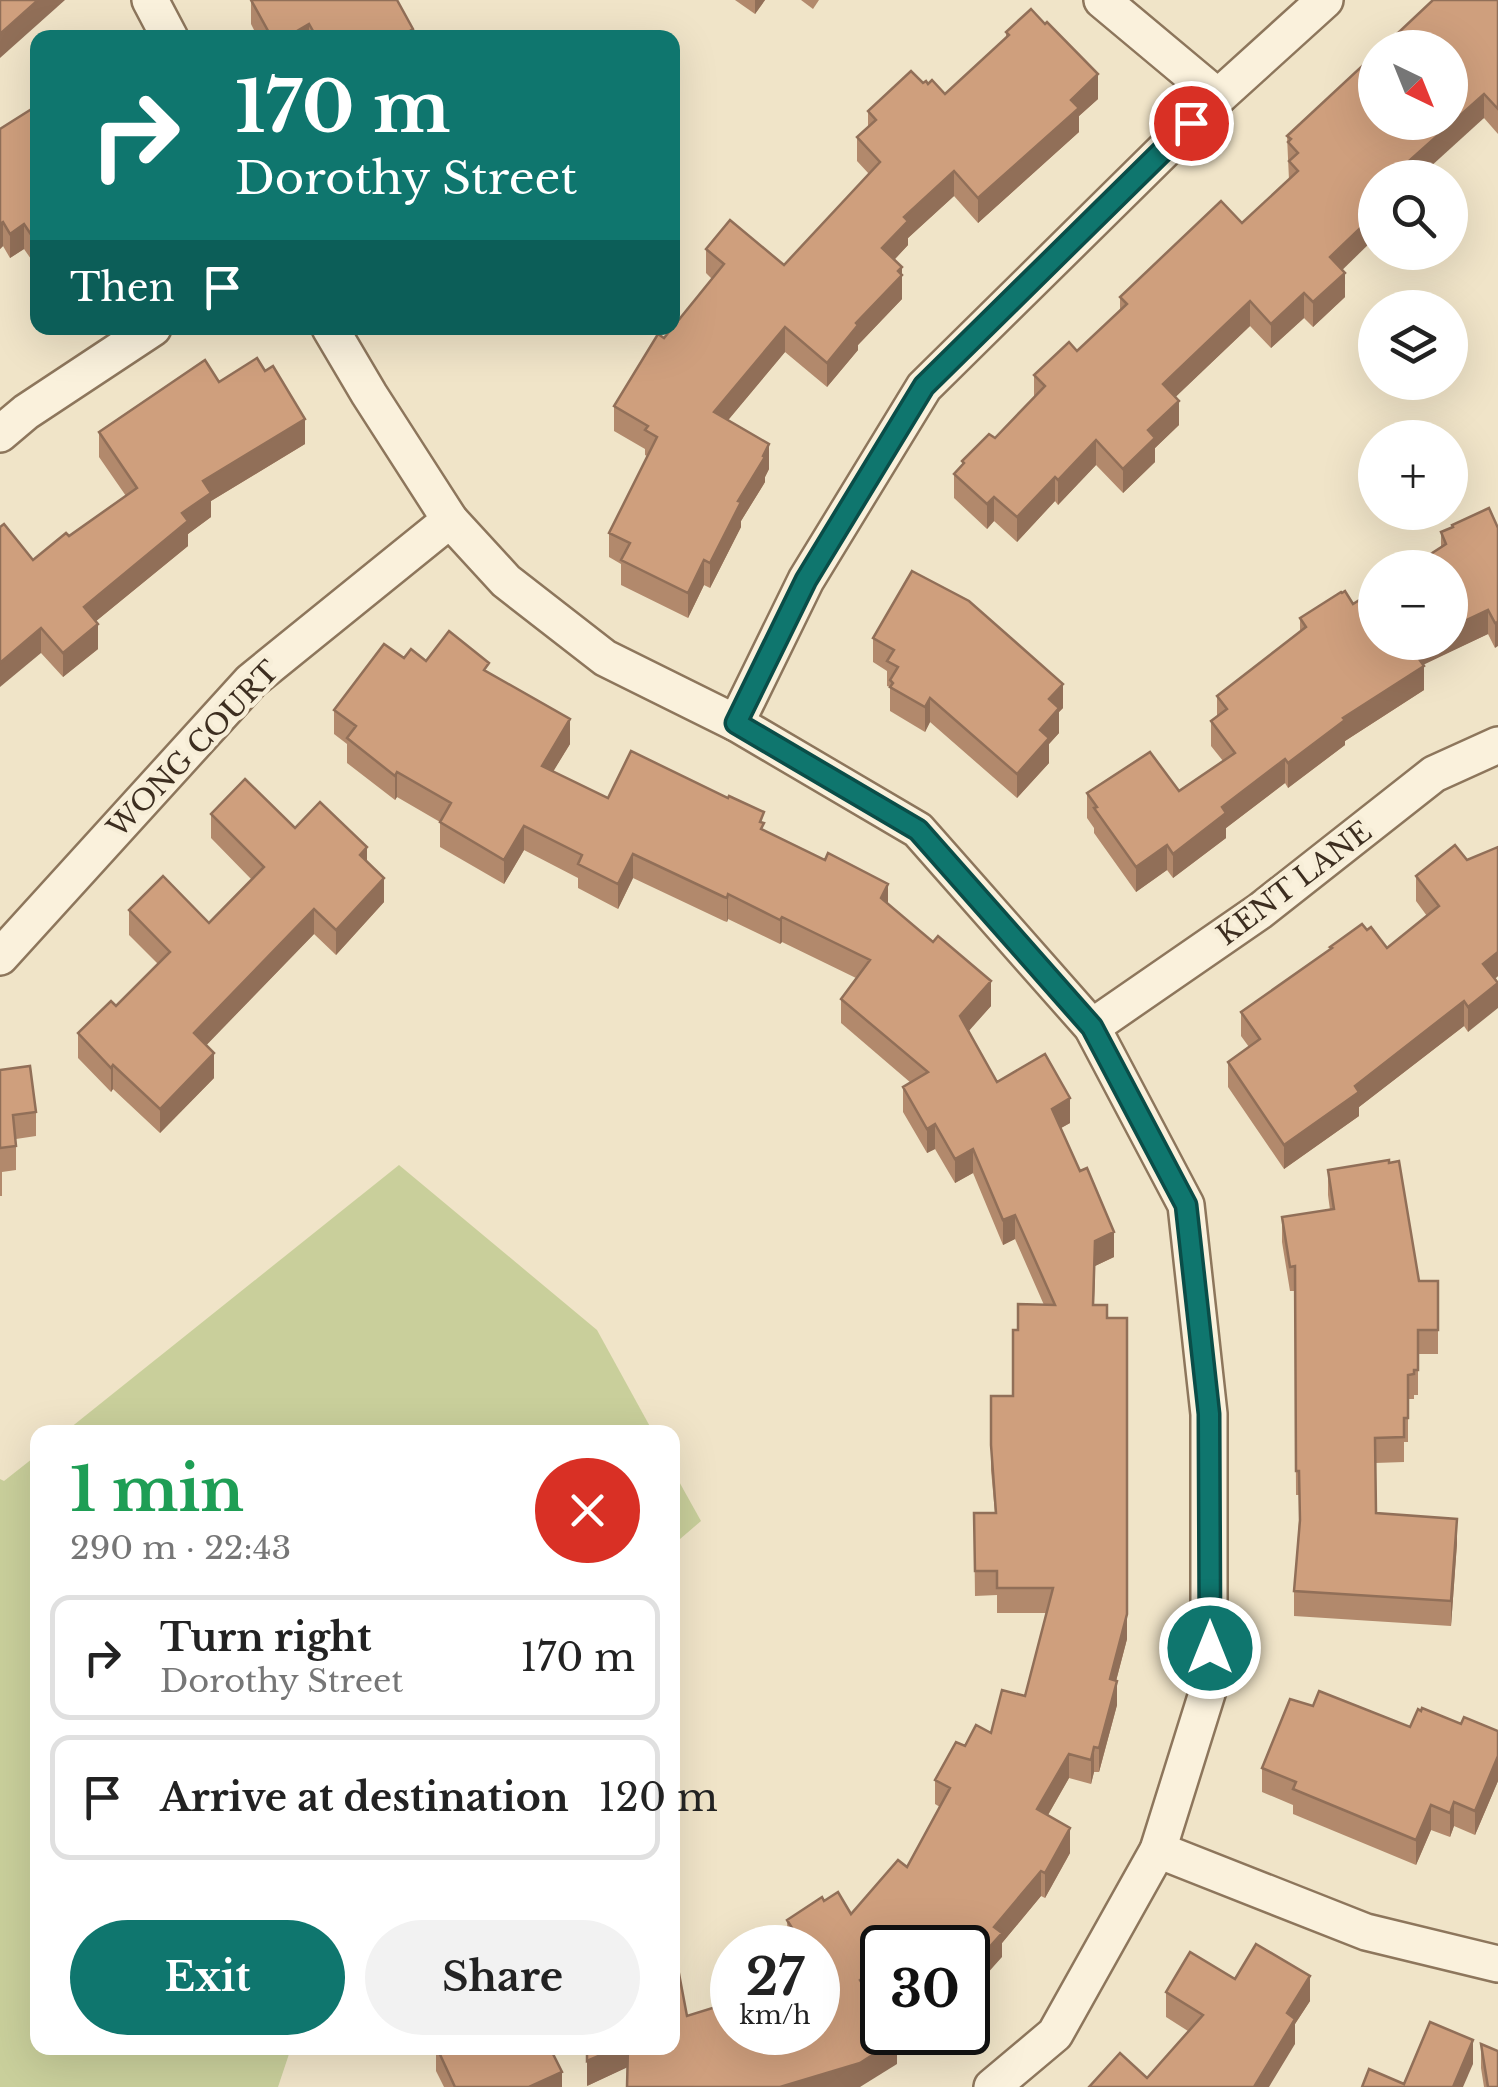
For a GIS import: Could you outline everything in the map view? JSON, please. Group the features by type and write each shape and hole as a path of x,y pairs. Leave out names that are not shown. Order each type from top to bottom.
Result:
{"street":[{"path":"150,0 166,30"},
{"path":"1102,0 1218,96"},
{"path":"736,723 806,580 924,386 1218,96 1325,0"},
{"path":"0,434 26,412 142,335"},
{"path":"334,335 450,520 506,581 606,658 736,723 918,830 1092,1027 1186,1205 1209,1414 1210,1687 1158,1850 1055,2034 992,2087"},
{"name":"WONG COURT","path":"0,957 250,681 450,520"},
{"name":"KENT LANE","path":"1092,1027 1260,911 1434,774 1498,745"},
{"path":"1158,1850 1366,1932 1498,1964"}],"green space":[{"path":"399,1165 597,1330 649,1425 74,1425"},
{"path":"30,1461 30,2055 289,2055 278,2087 0,2087 0,1479 4,1481"},
{"path":"680,1483 701,1521 680,1539"}],"building":[{"path":"0,0 38,0 0,34"},
{"path":"251,0 397,0 413,29 312,30 309,24 299,30 268,30"},
{"path":"1433,0 1498,0 1498,109 1484,94 1468,108 1468,30 1401,30"},
{"path":"1031,9 1098,74 1071,100 1079,108 978,198 954,171 904,217 908,221 882,248 902,267 898,271 902,275 856,323 827,363 785,327 714,412 769,444 710,563 704,560 688,593 621,560 630,543 609,533 657,437 645,430 648,426 614,406 657,335 680,335 680,318 724,264 706,249 730,220 784,265 880,162 857,137 876,120 868,111 911,71 923,83 932,80 945,94 1009,35 1006,32"},
{"path":"1358,70 1358,140 1433,140 1410,160 1358,160 1358,230 1330,257 1345,273 1313,302 1304,293 1271,324 1250,301 1163,384 1179,401 1148,430 1155,438 1123,469 1096,440 1017,517 994,497 987,504 954,474 962,461 989,434 995,438 1045,386 1034,375 1069,342 1077,351 1127,304 1120,297 1221,201 1242,223 1298,171 1289,161 1298,153 1287,136"},
{"path":"30,110 30,233 24,224 10,234 3,222 0,224 0,129"},
{"path":"257,358 265,371 273,366 305,419 203,481 211,493 182,513 188,521 84,607 98,624 63,653 41,628 0,663 0,527 4,524 33,560 66,533 69,536 137,488 99,432 205,360 219,382"},
{"path":"1489,508 1498,528 1495,623 1488,610 1468,619 1468,550 1437,550 1446,544 1441,532 1468,530 1468,518"},
{"path":"912,571 969,601 1063,684 1049,699 1059,708 1040,730 1049,738 1017,774 930,698 925,707 890,687 898,667 887,661 894,650 873,638"},
{"path":"1345,591 1353,604 1358,601 1358,660 1420,660 1424,666 1343,718 1288,763 1285,759 1222,807 1226,813 1173,854 1167,845 1136,867 1087,793 1150,752 1179,791 1235,753 1211,721 1227,709 1217,696 1306,627 1300,618 1341,592"},
{"path":"449,631 489,663 484,670 570,719 542,766 608,798 631,751 764,812 761,829 825,860 828,853 888,884 881,898 933,942 938,936 991,981 960,1016 997,1082 1045,1054 1070,1098 1052,1109 1080,1171 1087,1168 1114,1232 1095,1241 1093,1305 1107,1305 1107,1318 1127,1318 1127,1614 1110,1679 1117,1681 1099,1748 1094,1747 1091,1760 1069,1754 1037,1809 1070,1828 1045,1873 1041,1871 994,1927 1002,1933 990,1946 990,1925 860,1925 860,2055 872,2055 860,2063 780,2087 627,2087 628,2055 680,2055 680,1979 687,2016 710,2009 710,2055 840,2055 840,1925 790,1925 787,1920 822,1897 824,1901 838,1892 851,1914 898,1860 907,1867 950,1788 935,1780 956,1742 965,1746 976,1725 991,1733 1002,1690 1025,1696 1053,1588 997,1588 997,1571 975,1571 974,1513 996,1513 991,1396 1013,1396 1013,1330 1018,1330 1018,1304 1055,1305 1015,1215 1003,1220 973,1149 955,1159 935,1124 927,1129 903,1087 928,1072 841,999 870,960 782,917 780,920 728,894 724,897 633,854 618,884 578,864 582,855 524,826 504,860 440,822 451,803 397,772 395,776 347,738 356,726 334,710 384,644 404,658 411,649 426,661"},
{"path":"245,779 295,828 320,802 367,847 360,855 384,878 336,930 314,909 194,1033 214,1053 160,1109 113,1065 111,1068 78,1033 111,1001 116,1006 170,952 129,910 163,876 209,923 264,867 211,814"},
{"path":"1455,845 1467,860 1498,847 1498,952 1483,964 1498,983 1468,1007 1464,1001 1355,1086 1359,1092 1284,1145 1228,1062 1260,1039 1241,1012 1362,924 1367,930 1371,927 1387,948 1439,906 1416,876"},
{"path":"30,1066 36,1112 13,1115 16,1146 0,1148 0,1070"},
{"path":"1399,1161 1419,1281 1438,1281 1438,1330 1418,1330 1418,1370 1408,1375 1404,1437 1375,1438 1376,1513 1457,1519 1451,1601 1294,1591 1300,1520 1296,1471 1295,1266 1290,1267 1282,1217 1334,1209 1328,1170"},
{"path":"1319,1691 1410,1727 1422,1708 1461,1724 1464,1717 1498,1731 1498,1756 1475,1811 1454,1802 1450,1813 1431,1805 1416,1840 1293,1789 1296,1782 1262,1768 1290,1699 1313,1706"},
{"path":"1256,1944 1310,1976 1287,2013 1295,2019 1254,2087 1089,2087 1120,2053 1147,2078 1203,2015 1166,1992 1190,1952 1235,1979"},
{"path":"1430,2022 1473,2040 1453,2087 1362,2087 1369,2069 1404,2084"},
{"path":"1481,2044 1498,2051 1498,2087 1488,2087"},
{"path":"440,2055 554,2055 562,2072 529,2087 455,2087"}],"route":[{"path":"1191,123 924,386 806,580 736,723 918,830 1092,1027 1186,1205 1209,1414 1210,1648"}]}
